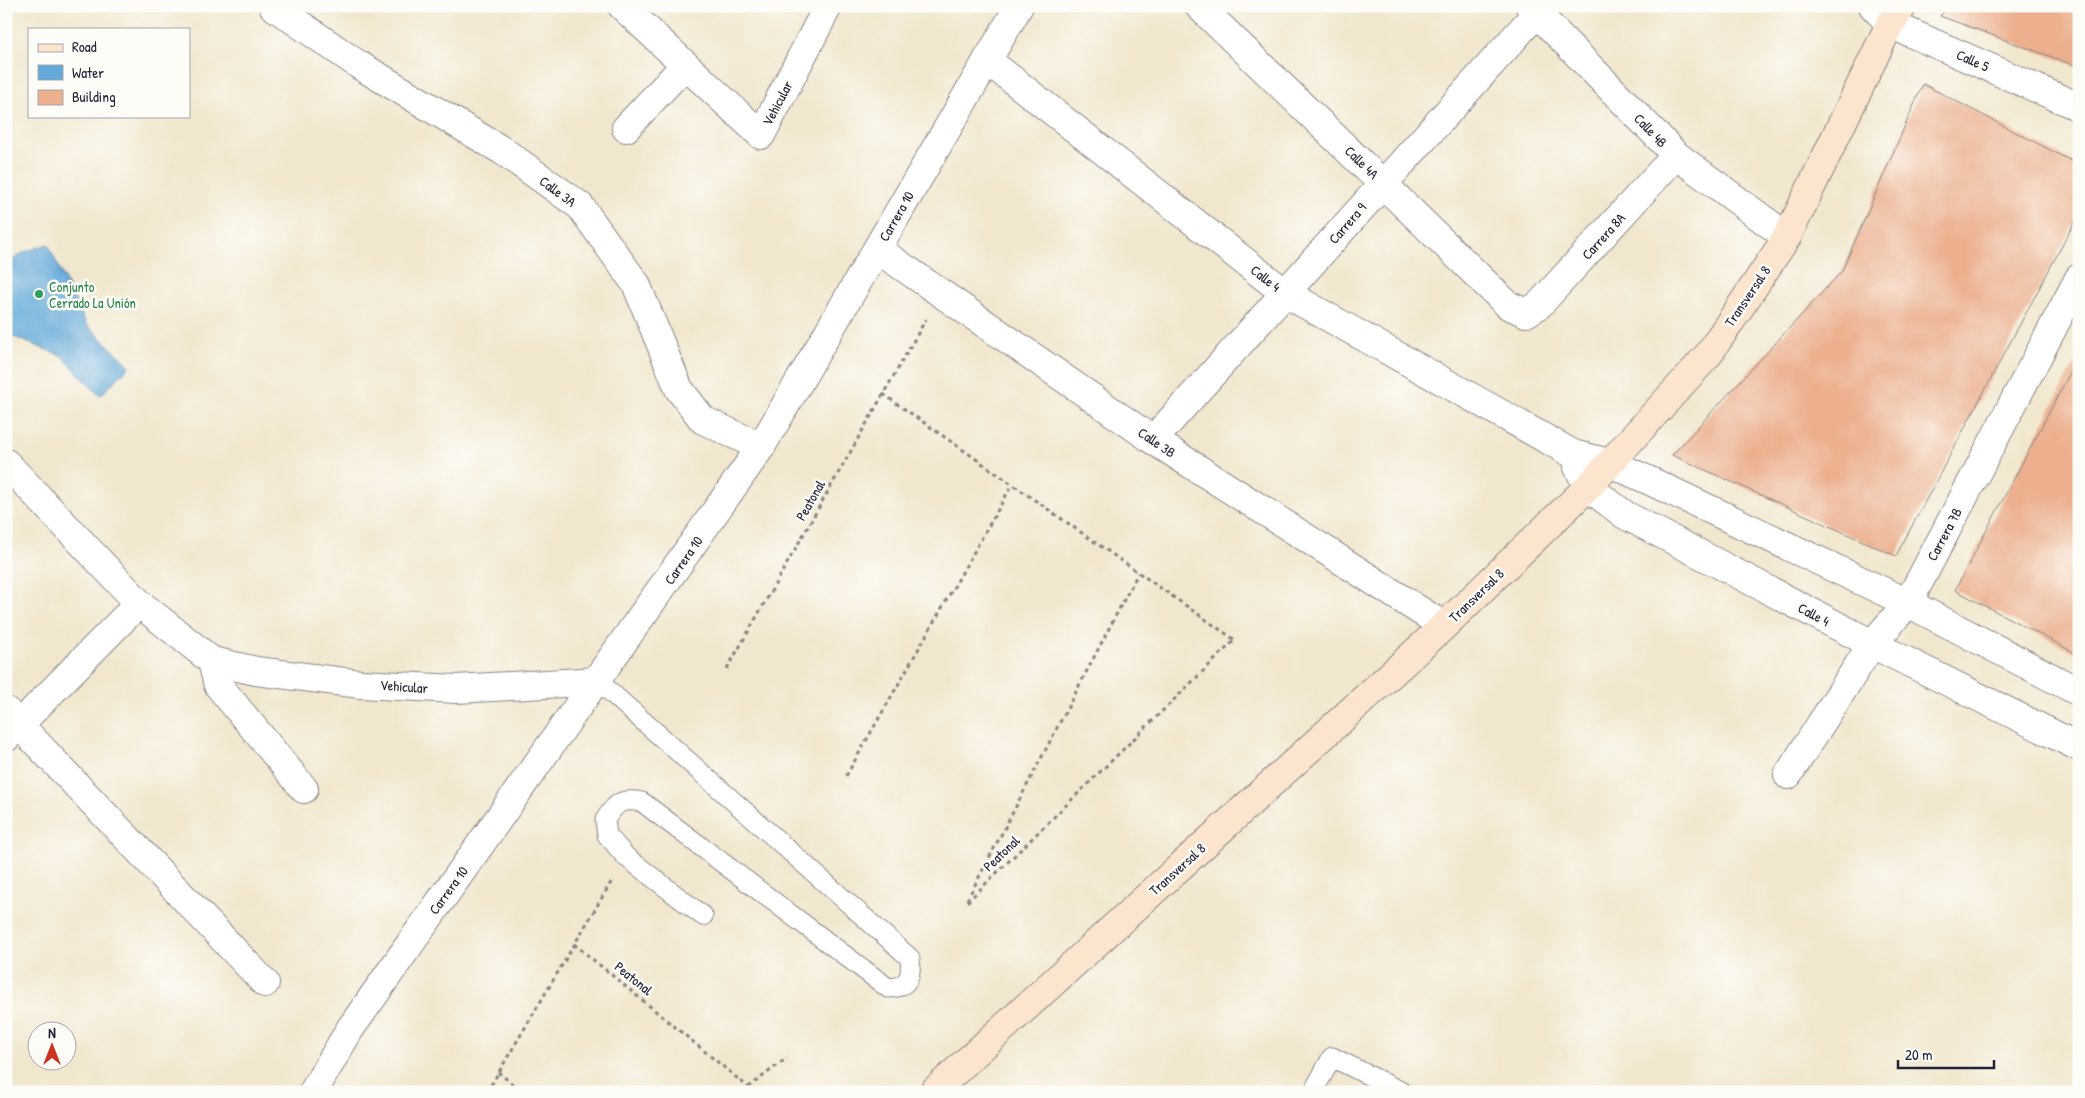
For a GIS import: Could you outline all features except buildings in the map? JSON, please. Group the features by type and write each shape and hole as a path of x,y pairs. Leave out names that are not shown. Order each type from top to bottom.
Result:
{"street":[{"name":"Calle 3A","path":"273,6 359,64 503,151 580,206 636,284 679,389 704,420 761,447"},
{"name":"Vehicular","path":"622,6 761,135 828,6"},
{"name":"Carrera 10","path":"313,1092 350,1029 598,681 761,447 1019,6"},
{"name":"Calle 4A","path":"1199,6 1508,305 1526,313"},
{"name":"Carrera 9","path":"1153,440 1536,8"},
{"name":"Calle 4B","path":"1536,8 1676,155 1787,237"},
{"name":"Calle 5","path":"1889,12 2079,107"},
{"name":"Transversal 8","path":"933,1092 1444,626 1588,487 1708,355 1787,237 1889,12"},
{"name":"Calle 4","path":"987,60 1285,293 1573,454 1610,463 1908,603 2079,692"},
{"path":"626,128 685,64"},
{"name":"Carrera 8A","path":"1526,313 1539,305 1676,155"},
{"name":"Calle 3B","path":"878,248 1153,440 1444,626"},
{"name":"Carrera 7B","path":"1788,775 1872,644 1908,603 2079,278"},
{"name":"Calle 4","path":"1573,454 1588,487 1625,516 1872,644 2079,747"},
{"name":"Vehicular","path":"6,463 139,603 212,661 256,671 351,682 456,689 598,681"},
{"path":"139,603 11,725 265,984"},
{"path":"212,661 218,685 304,789"}],"lane":[{"path":"598,681 910,958 912,971 908,980 898,988 888,988 642,802 627,799 613,807 605,820 607,834 626,857 704,916"},
{"path":"1313,1092 1332,1057 1402,1092"}],"path":[{"name":"Peatonal","path":"727,669 941,293"},
{"name":"Peatonal","path":"883,394 1235,640 966,903 1138,573"},
{"path":"846,776 1012,485"},
{"path":"487,1092 626,857"},
{"name":"Peatonal","path":"574,944 748,1087"},
{"path":"742,1092 787,1058"},
{"path":"498,1072 522,1092"}],"water":[{"name":"Conjunto Cerrado La Unión","path":"48,244 86,324 130,366 100,396 62,356 6,334 6,264 24,252"}],"place":[{"name":"Conjunto Cerrado La Unión","path":"39,294"}]}
